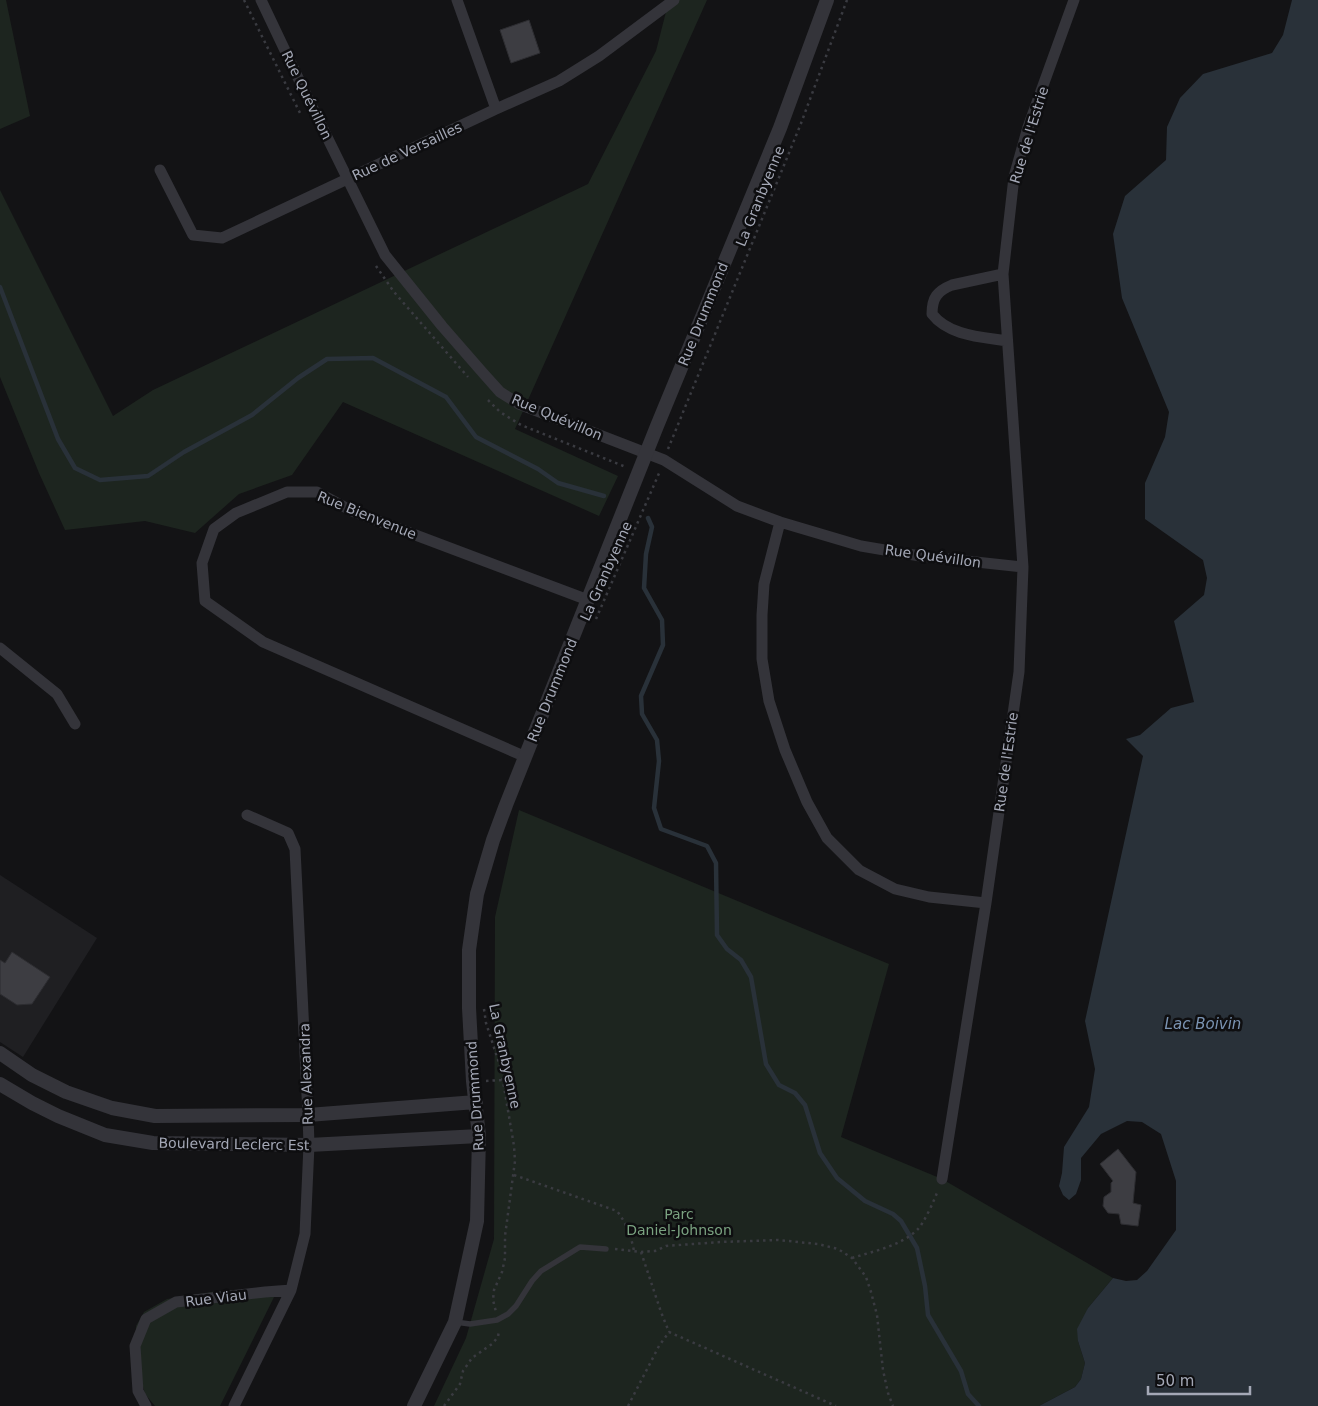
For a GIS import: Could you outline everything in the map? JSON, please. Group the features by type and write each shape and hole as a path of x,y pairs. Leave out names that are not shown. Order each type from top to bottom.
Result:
{"street":[{"name":"Rue Quévillon","path":"261,0 385,255 442,326 500,392 519,404 664,460 737,506 780,522 861,546 920,556 1023,567"},
{"path":"458,0 496,109"},
{"name":"Rue de Versailles","path":"160,170 192,235 222,238 496,109 560,82 599,56 674,0"},
{"name":"Rue Drummond","path":"414,1406 455,1322 477,1221 480,1136 473,1082 469,1008 469,950 477,894 493,840 646,454 780,128 827,0"},
{"name":"Rue de l'Estrie","path":"942,1179 986,903 1019,672 1023,567 1003,274 1014,177 1028,127 1074,0"},
{"path":"1003,274 944,288 934,299 932,314 939,323 952,330 1007,341"},
{"name":"Rue Bienvenue","path":"526,757 264,642 205,601 202,563 214,529 236,513 287,492 317,492 352,511 588,600"},
{"path":"780,522 764,584 762,658 769,701 785,750 807,802 827,838 858,870 896,889 929,897 986,903"},
{"path":"0,648 56,694 75,724"},
{"name":"Rue Alexandra","path":"234,1406 291,1290 305,1234 308,1145 295,849 288,833 247,815"},
{"name":"Boulevard Leclerc Est","path":"0,1053 32,1075 66,1092 112,1108 155,1116 308,1116 476,1102"},
{"name":"Boulevard Leclerc Est","path":"0,1084 58,1116 106,1135 153,1143 308,1145 480,1136"},
{"name":"Rue Viau","path":"146,1406 138,1391 134,1346 146,1319 176,1302 291,1290"}],"lane":[{"path":"455,1322 470,1324 498,1320 516,1306 532,1281 541,1271 580,1248 606,1249"}],"path":[{"name":"La Granbyenne","path":"594,626 657,481 800,126 847,0"},
{"name":"La Granbyenne","path":"483,1003 486,1023 499,1060 515,1161 505,1236 505,1258 502,1272 494,1290 493,1300 496,1313"},
{"path":"482,1081 502,1080"},
{"path":"513,1175 616,1211 624,1220 634,1251"},
{"path":"852,1258 887,1247 903,1240 919,1229 936,1197 942,1179"},
{"path":"606,1249 641,1252 655,1251 666,1246 778,1240 818,1244 838,1249 852,1258 866,1277 877,1315 883,1370 893,1406"},
{"path":"641,1252 669,1332 836,1406"},
{"path":"444,1406 460,1384 464,1371 472,1358 492,1344 498,1337 499,1329"},
{"path":"628,1406 659,1346 669,1332"}],"shaded area":[{"path":"0,875 97,938 23,1057 0,1042"}],"green space":[{"path":"0,0 6,0 30,116 0,129"},
{"path":"669,0 707,0 515,429 618,476 599,516 343,402 292,475 239,494 195,533 145,521 65,530 39,473 0,377 0,190 113,416 153,390 588,184 656,51"},
{"name":"Parc Daniel-Johnson","path":"519,810 889,964 841,1137 942,1179 1113,1278 1088,1308 1078,1341 1085,1363 1081,1379 1075,1387 1039,1406 434,1406 466,1338 494,1239 495,917"},
{"path":"278,1289 220,1406 155,1406 145,1394 135,1355 136,1326 144,1312 167,1299 217,1291"}],"water":[{"name":"Lac Boivin","path":"1292,0 1318,0 1318,1406 1039,1406 1075,1387 1081,1379 1085,1363 1078,1341 1077,1329 1088,1308 1113,1278 1126,1281 1137,1280 1147,1271 1176,1230 1176,1181 1161,1134 1142,1122 1127,1121 1101,1134 1081,1158 1081,1180 1076,1194 1069,1200 1063,1195 1059,1186 1064,1147 1089,1107 1095,1069 1085,1021 1143,756 1126,739 1140,735 1171,708 1194,702 1174,621 1204,595 1207,578 1203,560 1145,519 1145,483 1165,437 1169,412 1122,298 1113,234 1125,196 1166,160 1167,127 1180,98 1203,74 1272,53 1283,35"}],"building":[{"path":"529,20 540,53 511,63 500,30"},
{"path":"12,952 50,977 32,1004 17,1005 0,994 0,960 5,963"},
{"path":"1118,1149 1136,1172 1133,1203 1141,1205 1138,1226 1121,1224 1119,1214 1108,1213 1103,1206 1104,1197 1111,1192 1111,1183 1113,1181 1100,1164"}],"waterway":[{"path":"0,287 58,439 75,468 100,480 148,476 184,452 252,415 298,378 327,359 373,358 446,397 476,437 538,469 558,483 604,496"},
{"path":"648,518 652,527 646,554 644,588 662,620 663,645 641,696 642,714 657,740 659,761 654,808 661,829 707,846 716,863 717,935 727,949 741,960 751,977 766,1064 779,1085 795,1093 805,1105 820,1153 837,1178 865,1201 893,1214 901,1221 917,1248 925,1286 928,1315 961,1371 968,1394 979,1406"}]}
